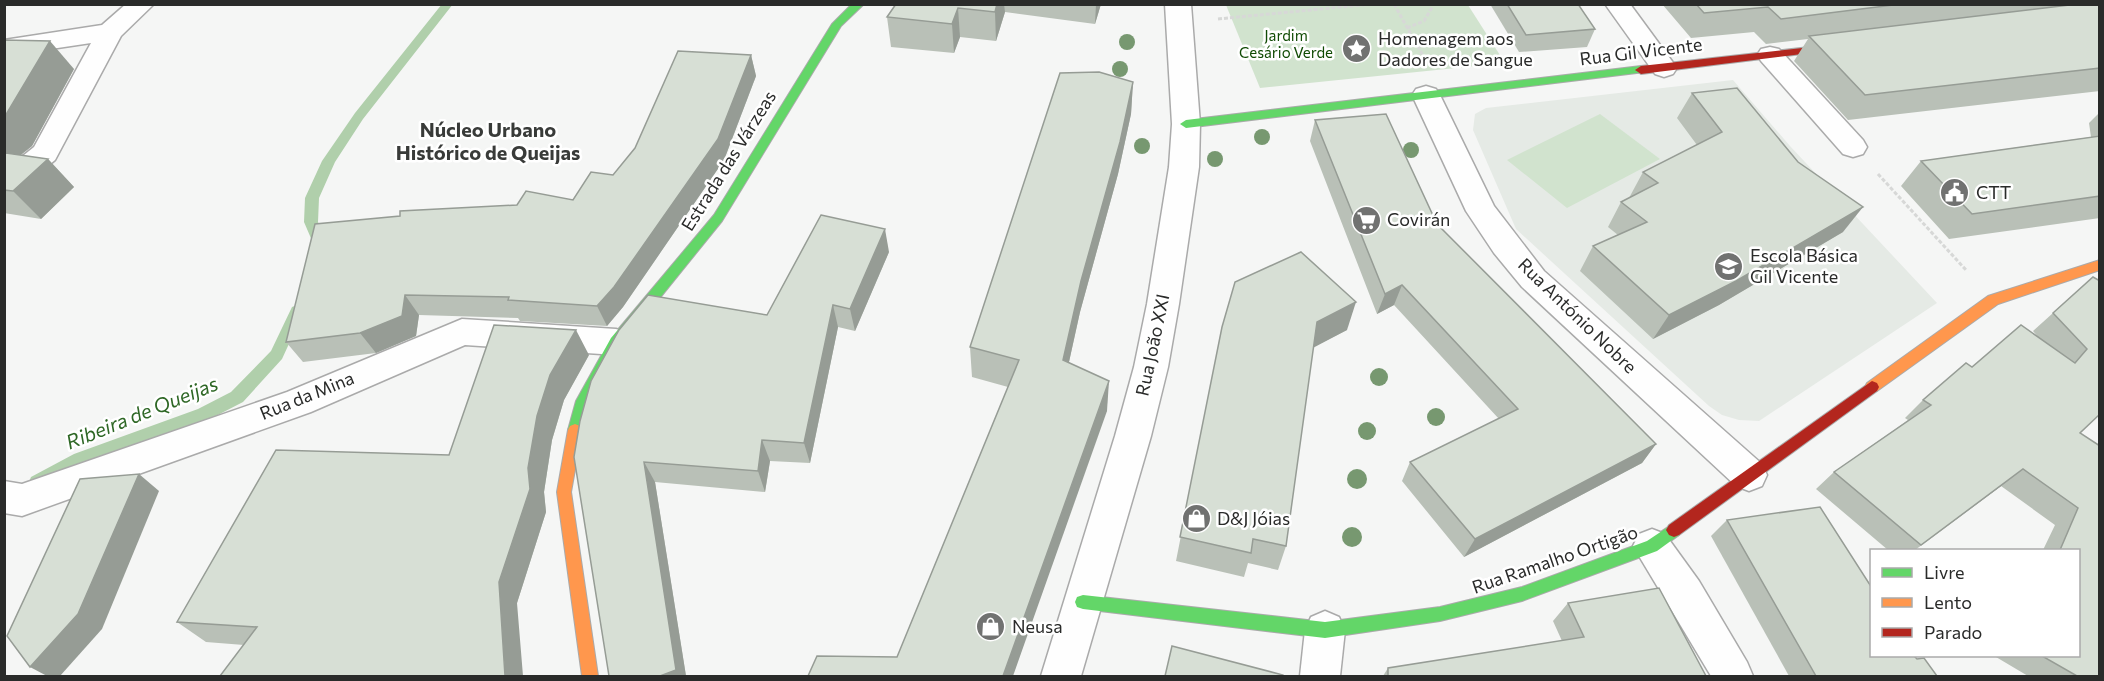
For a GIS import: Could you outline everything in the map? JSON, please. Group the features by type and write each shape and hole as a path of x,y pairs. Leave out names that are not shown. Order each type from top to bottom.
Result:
{"street":[{"path":"4,187 45,153 110,32 142,4"},
{"path":"1617,4 1664,68"},
{"name":"Estrada das Várzeas","path":"590,676 564,492 572,441 583,401 615,342 718,218 837,24 858,5"},
{"name":"Rua João XXI","path":"1061,676 1151,367 1184,168 1186,124 1178,13"},
{"path":"4,48 110,32"},
{"name":"Rua Gil Vicente","path":"1186,124 1428,83 1664,68 1864,44"},
{"path":"1770,55 1853,147"},
{"name":"Rua António Nobre","path":"1428,83 1463,178 1481,211 1505,245 1533,279 1749,475"},
{"name":"Rua Ramalho Ortigão","path":"1083,603 1325,630 1440,614 1522,594 1652,546 1993,300 2100,265"},
{"name":"Rua da Mina","path":"13,499 299,402 462,332 615,342"},
{"path":"1652,546 1685,594 1733,676"},
{"path":"1320,676 1325,630"}],"path":[{"path":"1178,13 1372,4"},
{"path":"1394,4 1407,28 1428,83"},
{"path":"1407,28 1424,21 1434,4"},
{"path":"1853,147 1993,300"}],"shaded area":[{"name":"Escola Básica Gil Vicente","path":"1733,80 1790,146 1937,303 1759,421 1739,420 1722,415 1709,406 1516,229 1473,130 1475,114 1486,108"}],"green space":[{"name":"Jardim Cesário Verde","path":"1226,5 1468,5 1505,63 1260,88"},
{"path":"1600,114 1660,159 1567,208 1507,160"}],"building":[{"path":"896,4 997,4 995,12 958,8 952,24 887,17"},
{"path":"1507,4 1578,4 1595,29 1526,35"},
{"path":"1696,4 1901,4 1781,19 1768,7 1704,13"},
{"path":"2078,4 2100,4 2100,68 1865,95 1809,36"},
{"path":"4,40 50,41 4,118"},
{"path":"678,51 751,55 718,139 614,287 597,306 508,300 509,297 405,295 402,316 360,333 286,342 315,224 400,216 400,211 517,205 526,191 573,200 591,172 613,175 635,148"},
{"path":"1099,72 1133,82 1120,142 1081,281 1063,360 1109,381 1003,676 808,676 817,656 897,657 1019,360 970,347 1060,73"},
{"path":"1737,88 1798,162 1863,207 1736,281 1669,315 1593,246 1647,222 1621,202 1658,183 1643,172 1722,132 1692,93"},
{"path":"1386,114 1437,224 1656,444 1475,539 1410,462 1518,409 1402,285 1385,294 1315,120"},
{"path":"2100,136 2100,196 1972,214 1921,161"},
{"path":"4,154 48,159 13,191 4,190"},
{"path":"821,215 885,229 850,309 833,305 804,443 762,440 758,471 644,462 676,670 660,676 609,676 574,457 580,421 591,381 619,330 648,295 767,315"},
{"path":"1301,252 1356,302 1317,322 1286,546 1253,539 1251,553 1180,537 1222,327 1235,282"},
{"path":"2093,277 2100,281 2100,414 2080,433 2100,446 2100,676 2077,676 2044,657 2080,657 2080,549 2060,549 2078,508 2023,469 1921,545 1834,472 1931,405 1923,400 1966,363 1972,367 2021,325 2075,363 2087,349 2053,313"},
{"path":"494,325 576,330 550,375 537,416 528,468 530,489 499,582 505,676 220,676 257,627 177,622 276,450 449,455"},
{"path":"139,474 78,614 30,667 7,636 80,479"},
{"path":"1820,507 1870,585 1870,657 1924,658 1937,676 1816,676 1727,520"},
{"path":"1659,588 1706,676 1388,676 1388,668 1584,637 1568,603"},
{"path":"1172,646 1283,675 1283,676 1165,676"}],"waterway":[{"name":"Ribeira de Queijas","path":"321,246 311,222 312,198 329,161 359,116 448,4"},
{"name":"Ribeira de Queijas","path":"37,482 80,459 204,414 237,397 277,355 297,311"}],"traffic: fast":[{"path":"575,430 583,401 616,342 718,218 837,24 859,4"},
{"path":"1186,124 1641,70"},
{"path":"1083,602 1325,630 1440,614 1522,594 1652,546 1674,530"}],"traffic: slow":[{"path":"1872,387 1993,300 2100,265"},
{"path":"575,430 564,492 590,676"}],"traffic: jam":[{"path":"1641,70 1846,46"},
{"path":"1674,530 1872,387"}],"place":[{"name":"Homenagem aos Dadores de Sangue","path":"1357,49"},
{"name":"CTT","path":"1955,193"},
{"name":"Covirán","path":"1366,220"},
{"name":"Escola Básica Gil Vicente","path":"1729,266"},
{"name":"D&J Jóias","path":"1196,519"},
{"name":"Neusa","path":"991,627"}],"district":[{"name":"Núcleo Urbano Histórico de Queijas","path":"488,142"}]}
